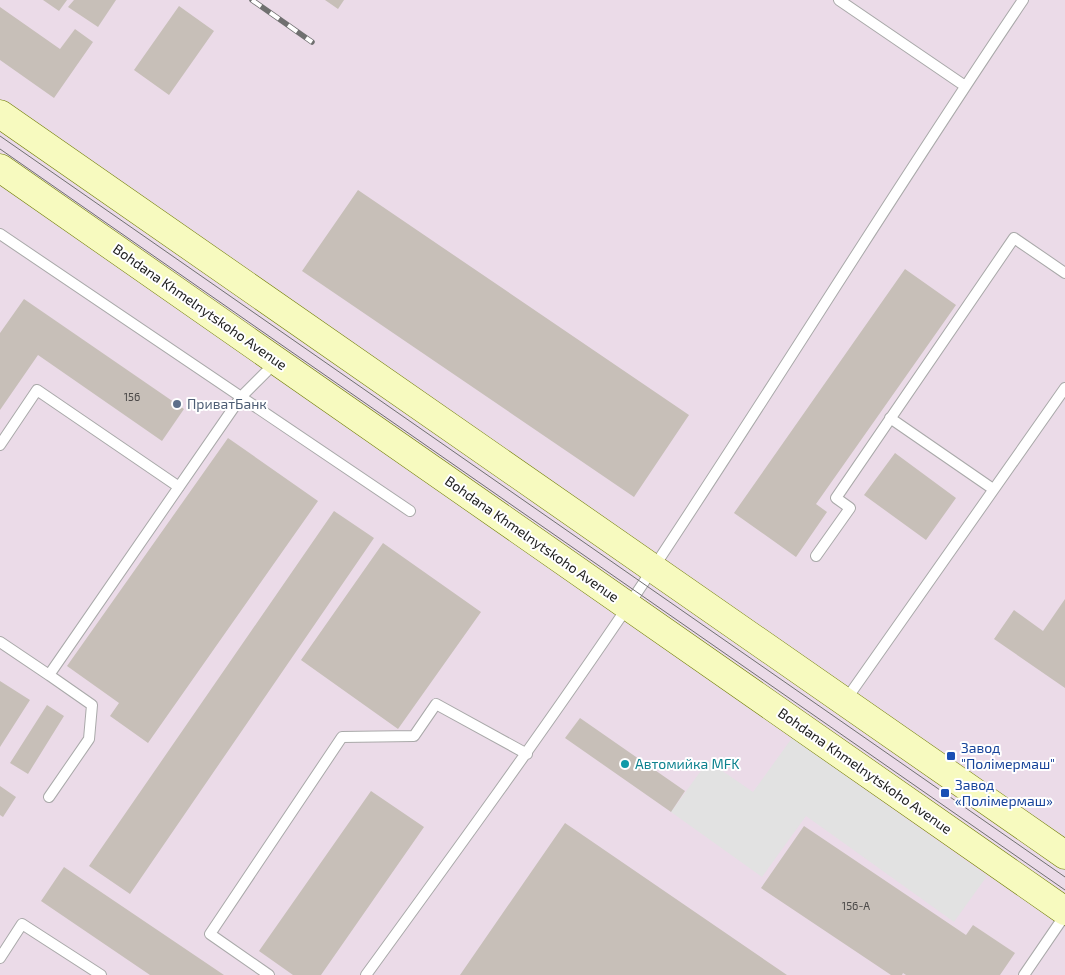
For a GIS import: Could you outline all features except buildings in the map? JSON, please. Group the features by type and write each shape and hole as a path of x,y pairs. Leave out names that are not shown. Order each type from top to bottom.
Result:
{"main road":[{"path":"0,114 1065,855"},
{"name":"Bohdana Khmelnytskoho Avenue","path":"0,168 1065,911"}],"lane":[{"path":"839,0 965,86"},
{"path":"366,975 526,754 628,606 965,86 1023,0"},
{"path":"0,234 410,511"},
{"path":"816,556 850,508 836,498 1014,238 1065,273"},
{"path":"49,676 241,397 277,361"},
{"path":"844,702 1065,388"},
{"path":"0,445 37,390 179,487"},
{"path":"890,418 993,489"},
{"path":"0,642 92,705 89,739 48,797"},
{"path":"269,975 210,934 342,737 414,736 436,704 526,754"},
{"path":"1024,975 1065,915"},
{"path":"0,958 22,924 101,975"}],"shaded area":[{"path":"0,0 1065,0 1065,975 0,975"},
{"path":"792,738 987,876 954,922 806,816 762,877 671,812 708,761 753,792"}],"tram line":[{"path":"0,136 1065,877"},
{"path":"0,149 1065,890"}],"railway":[{"path":"252,0 312,42"}],"place":[{"name":"ПриватБанк","path":"177,404"},
{"name":"Завод \"Полімермаш\"","path":"951,756"},
{"name":"Автомийка MFK","path":"625,764"},
{"name":"Завод «Полімермаш»","path":"945,793"}]}
